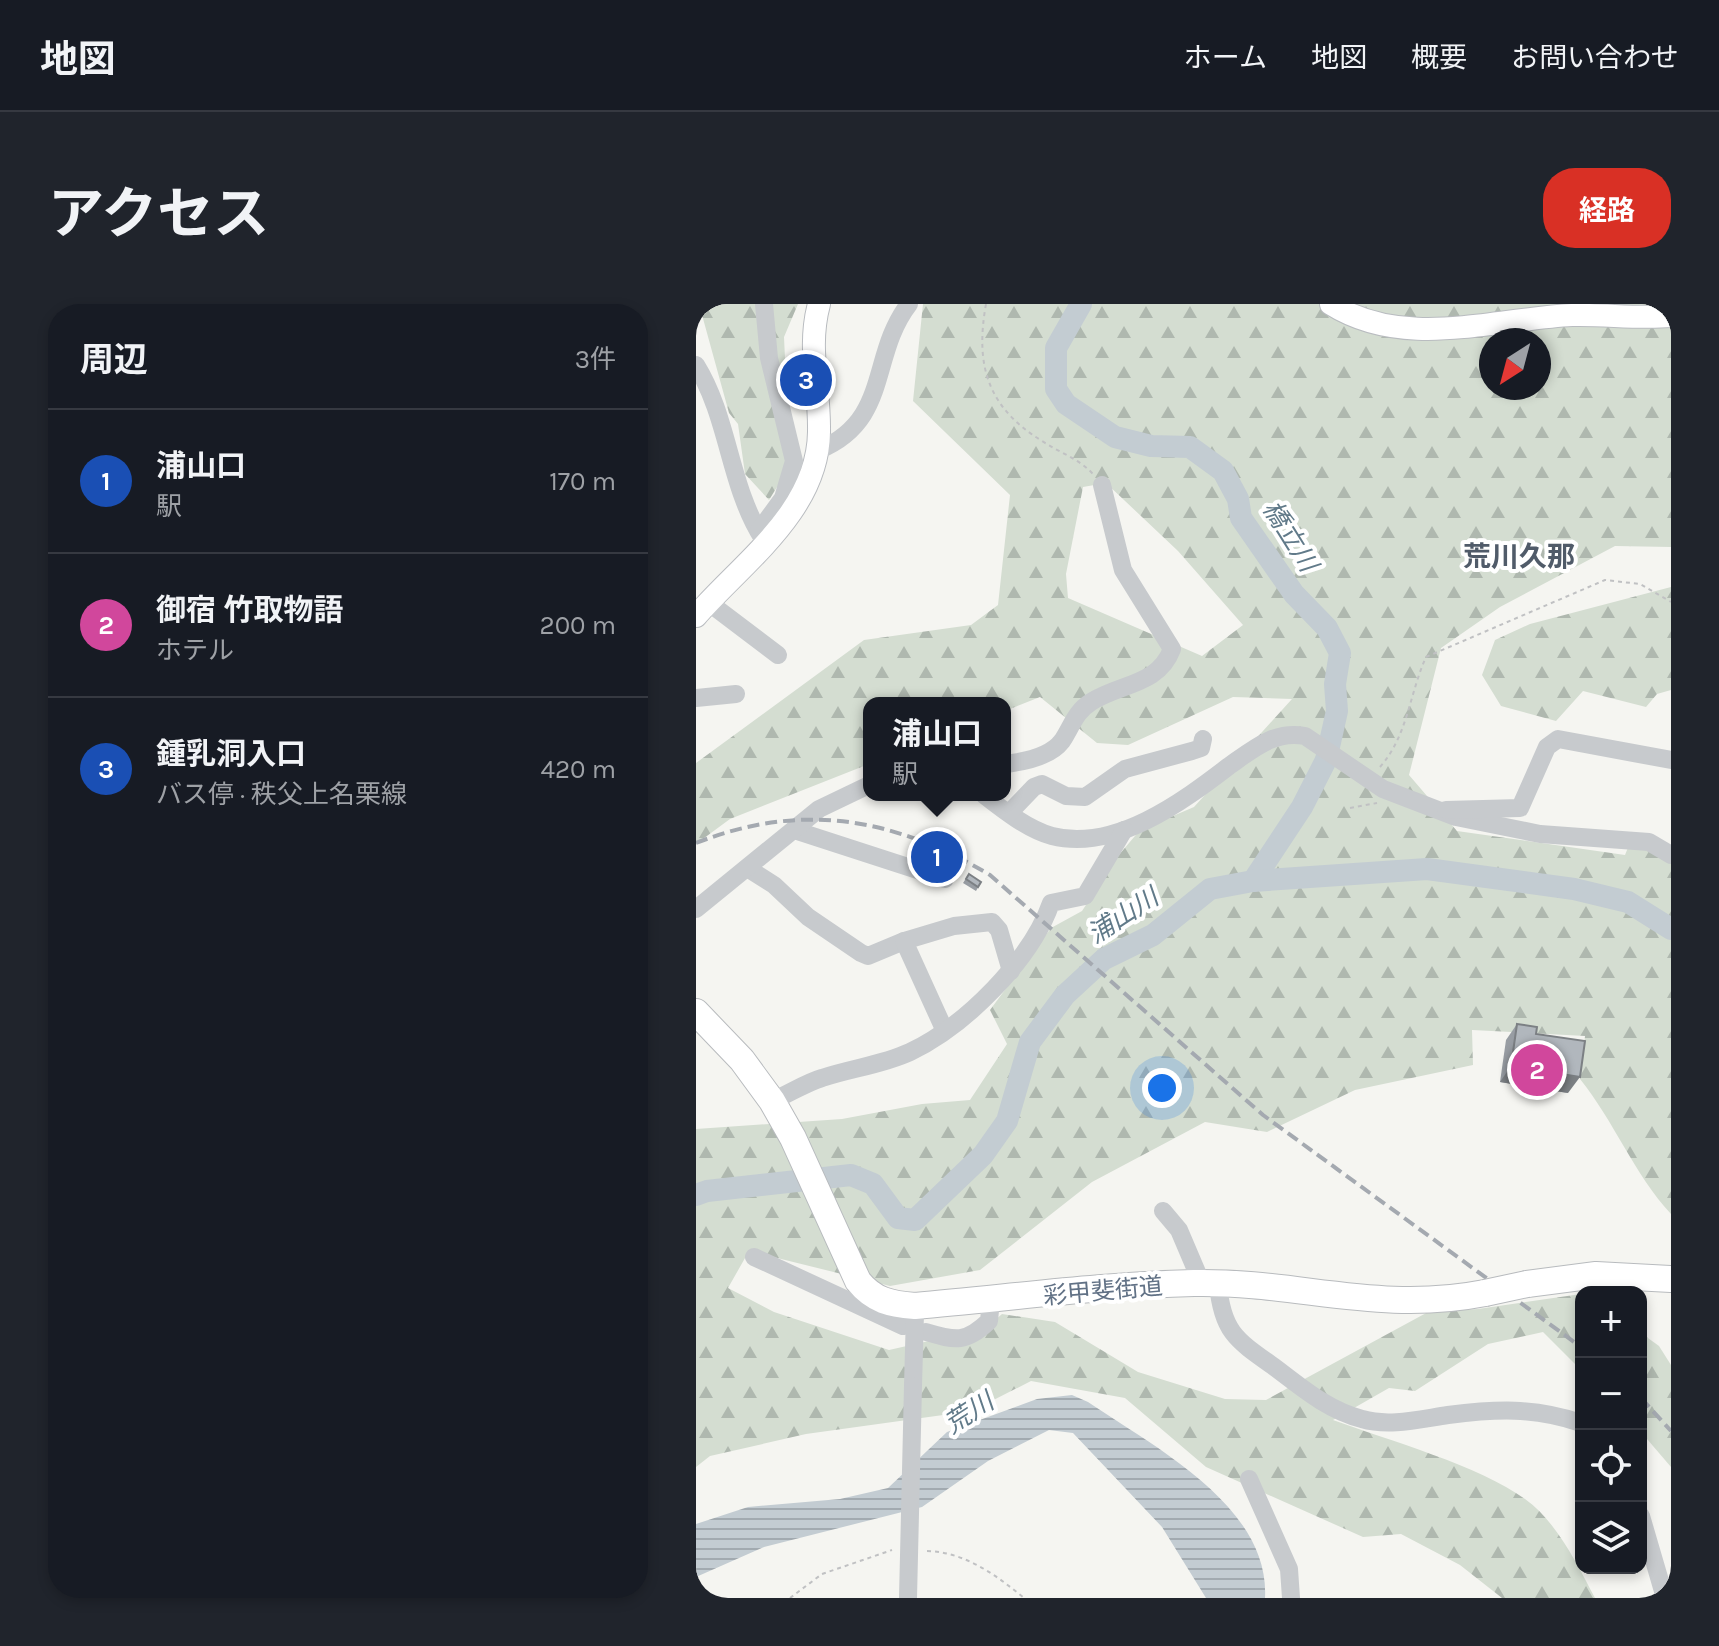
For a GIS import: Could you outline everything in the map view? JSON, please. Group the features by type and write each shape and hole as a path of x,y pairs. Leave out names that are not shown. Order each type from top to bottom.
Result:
{"highway":[{"name":"彩甲斐街道","path":"696,1012 742,1060 772,1101 793,1138 865,1291 909,1316 991,1300 1210,1284 1394,1303 1453,1300 1527,1284 1596,1275 1671,1279"}],"main road":[{"path":"702,609 809,479 819,450 811,353 819,304"},
{"path":"1331,304 1369,322 1400,329 1573,315 1671,316"}],"street":[{"path":"763,538 783,498 794,461 769,358 764,304"},
{"path":"819,450 842,440 871,402 887,345 909,304"},
{"path":"696,365 711,389 743,499 763,538"},
{"path":"1011,763 1030,761 1061,743 1078,711 1093,700 1151,678 1168,660 1172,649 1123,570 1102,485"},
{"path":"702,609 778,655"},
{"path":"696,698 736,694"},
{"path":"992,801 1049,835 1073,839 1124,830 1184,800 1265,741 1290,733 1305,736 1365,778 1439,811 1540,834 1649,842 1671,855"},
{"path":"1009,813 1034,787 1042,784 1066,796 1085,797 1125,769 1201,748 1203,739"},
{"path":"1439,811 1461,807 1520,808 1547,747 1558,739 1671,760"},
{"path":"696,909 819,809 863,788"},
{"path":"794,830 945,879"},
{"path":"772,1101 820,1078 886,1061 914,1050 944,1029 1001,984 1041,930 1051,903 1085,896 1124,830"},
{"path":"747,868 774,885 808,917 868,956 954,926 992,922 999,930 1011,971"},
{"path":"904,941 944,1029"},
{"path":"1163,1211 1179,1230 1210,1284 1223,1319 1240,1342 1331,1409 1365,1420 1393,1423 1473,1412 1535,1409 1575,1421"},
{"path":"754,1257 909,1316 913,1386 908,1598"},
{"path":"926,1332 951,1340 972,1337 989,1321 991,1300"},
{"path":"1249,1479 1289,1569 1291,1598"},
{"path":"1647,1536 1665,1598"}],"path":[{"path":"986,304 981,334 982,351 987,379 995,397 1007,415 1042,441 1081,461 1102,485"},
{"path":"1365,778 1391,755 1405,727 1414,685 1426,657 1605,580 1640,584 1671,602"}],"green space":[{"path":"699,304 798,304 784,337 790,466 769,500 745,474 738,424 729,413"},
{"path":"923,304 1671,304 1671,547 1615,546 1500,607 1441,648 1409,775 1457,831 1625,855 1629,845 1671,855 1671,1214 1646,1182 1580,1079 1585,1036 1472,1030 1473,1065 1355,1090 1267,1132 1205,1122 1092,1182 980,1270 890,1286 749,1251 728,1288 774,1312 889,1350 986,1328 1002,1314 1055,1322 1138,1372 1225,1399 1266,1400 1428,1312 1478,1309 1575,1295 1575,1364 1543,1332 1488,1344 1415,1391 1389,1388 1333,1420 1459,1465 1525,1499 1556,1531 1575,1562 1575,1574 1582,1574 1595,1598 1502,1598 1460,1565 1401,1534 1363,1537 1206,1467 1125,1398 1031,1381 972,1411 806,1434 710,1456 696,1467 696,1129 842,1119 922,1104 970,1100 1007,1044 990,1010 1051,928 1082,911 1118,856 1140,830 1194,807 1292,699 1233,697 1128,745 1097,743 1040,697 1011,709 1011,697 863,697 863,766 730,819 696,844 696,763 864,640 971,625 998,605 1010,495 913,401","holes":["1106,483 1178,551 1243,625 1202,656 1068,598 1066,574 1083,487"]},
{"path":"1671,587 1671,690 1657,694 1646,707 1583,691 1556,721 1501,706 1482,675 1495,640 1530,624"},
{"path":"1647,1337 1659,1346 1671,1365 1671,1467 1647,1439"}],"shaded area":[{"path":"1072,1395 1088,1402 1174,1460 1229,1507 1249,1535 1262,1565 1265,1598 1206,1598 1162,1527 1073,1433 1049,1430 988,1461 922,1507 764,1547 696,1577 696,1524 748,1507 840,1499 888,1488 947,1432 1037,1399"}],"building":[{"path":"923,841 951,852 946,866 918,855"},
{"path":"969,874 981,882 978,887 966,879"},
{"path":"1517,1024 1537,1027 1536,1034 1585,1041 1580,1077 1511,1066"}],"waterway":[{"name":"橋立川","path":"1081,304 1056,348 1056,389 1066,404 1115,437 1151,446 1190,447 1223,471 1238,499 1241,518 1294,594 1327,628 1340,653 1335,684 1337,711 1326,760 1302,807 1253,881"},
{"name":"浦山川","path":"696,1195 707,1191 851,1175 873,1184 898,1218 915,1220 983,1155 1007,1121 1030,1042 1065,995 1104,959 1153,935 1210,889 1253,881 1427,869 1574,889 1628,902 1671,929"}],"railway":[{"path":"696,843 735,830 774,822 847,822 919,840 990,875 1263,1115 1575,1343"},
{"path":"1647,1405 1671,1431"}],"place":[{"name":"鍾乳洞入口","path":"806,380"},
{"name":"浦山口","path":"937,857"},
{"name":"御宿 竹取物語","path":"1537,1070"}],"district":[{"name":"荒川久那","path":"1519,556"}],"water label":[{"name":"荒川","path":"969,1413"}]}
